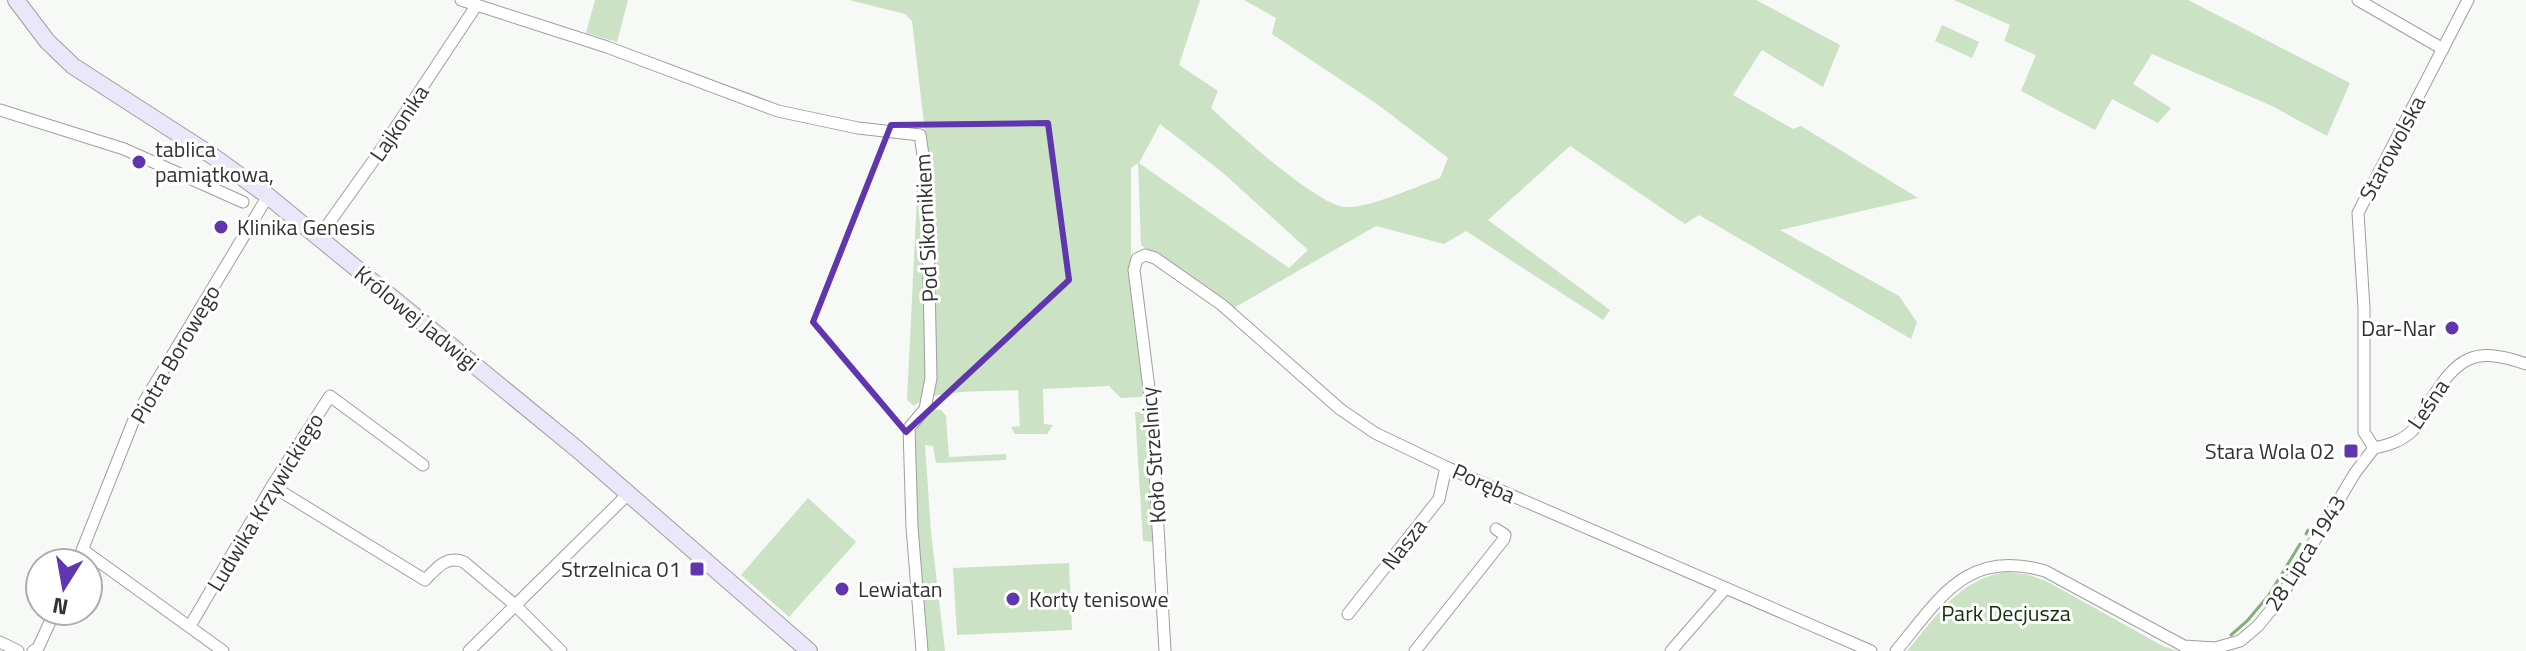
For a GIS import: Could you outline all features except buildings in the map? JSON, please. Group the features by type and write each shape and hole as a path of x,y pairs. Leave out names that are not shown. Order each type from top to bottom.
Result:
{"street":[{"name":"Królowej Jadwigi","path":"16,0 47,41 73,66 214,157 268,196 628,494 809,651"},
{"name":"Pod Sikornikiem","path":"461,0 607,47 778,111 858,128 920,135 927,182 931,378 925,409 909,428 912,527 922,651"},
{"path":"2358,0 2443,49"},
{"name":"Starowolska","path":"2374,448 2364,432 2364,308 2358,213 2468,0"},
{"name":"Lajkonika","path":"319,237 476,6"},
{"path":"0,110 124,149 243,202"},
{"name":"Piotra Borowego","path":"84,547 135,417 268,196"},
{"name":"Poręba","path":"1137,259 1145,255 1155,258 1222,305 1340,409 1375,433 1446,467 1871,651"},
{"name":"Koło Strzelnicy","path":"1137,259 1134,270 1151,404 1165,651"},
{"name":"Leśna","path":"2374,448 2398,441 2412,432 2450,372 2465,360 2501,356 2526,364"},
{"name":"Ludwika Krzywickiego","path":"190,626 272,486 330,396 423,465"},
{"name":"28 Lipca 1943","path":"1896,651 1957,582 1973,572 2000,564 2045,571 2184,646 2215,648 2240,641 2258,626 2279,600 2360,465 2374,448"},
{"name":"Nasza","path":"1348,614 1439,499 1446,467"},
{"path":"272,486 425,580 445,561 460,560 515,605 561,651"},
{"path":"469,651 628,494"},
{"path":"1415,651 1504,539 1505,535 1496,529"},
{"path":"104,565 223,651"},
{"path":"1671,651 1725,589"},
{"path":"33,651 38,648 48,627"},
{"path":"0,642 18,651"}],"highlighted area":[{"path":"1048,123 1069,280 906,432 813,322 891,125"}],"green space":[{"path":"595,0 628,0 617,42 586,33"},
{"path":"849,0 1200,0 1179,65 1218,91 1211,108 1256,148 1315,194 1332,203 1354,207 1440,178 1448,158 1377,104 1272,34 1276,18 1244,0 1756,0 1840,45 1823,87 1762,50 1733,95 1793,129 1801,126 1918,198 1780,230 1899,296 1917,322 1911,339 1699,215 1685,224 1570,146 1488,220 1610,310 1603,320 1466,231 1444,244 1376,226 1232,309 1141,245 1138,163 1131,168 1131,262 1147,388 1142,397 1121,398 1109,386 1043,389 1044,424 1053,425 1047,434 1015,434 1011,427 1020,426 1018,390 934,396 914,406 907,400 919,157 927,149 912,21 905,14","holes":["1160,124 1222,172 1308,250 1289,268 1139,163"]},
{"path":"1954,0 2188,0 2350,83 2327,136 2272,106 2152,54 2133,84 2171,108 2158,123 2112,99 2095,130 2021,91 2036,55 2004,41 2010,25"},
{"path":"1942,25 1979,42 1972,58 1935,41"},
{"path":"930,409 941,410 946,416 949,457 1006,454 1006,460 936,463 933,446 925,445 931,532 945,651 925,651 912,430"},
{"path":"1135,412 1143,412 1150,420 1156,542 1143,541"},
{"path":"808,498 856,542 789,617 741,575"},
{"name":"Korty tenisowe","path":"1069,563 1072,630 957,635 953,568"},
{"name":"Park Decjusza","path":"2008,572 2046,581 2163,646 2178,651 1907,651 1939,612 1963,590 1991,575"}],"waterway":[{"path":"2306,534 2308,530"},
{"path":"2231,635 2269,595 2300,544"}],"place":[{"name":"tablica pamiątkowa,","path":"139,162"},
{"name":"Klinika Genesis","path":"221,227"},
{"name":"Dar-Nar","path":"2452,328"},
{"name":"Stara Wola 02","path":"2351,451"},
{"name":"Strzelnica 01","path":"697,569"},
{"name":"Lewiatan","path":"842,589"},
{"name":"Korty tenisowe","path":"1013,599"}]}
